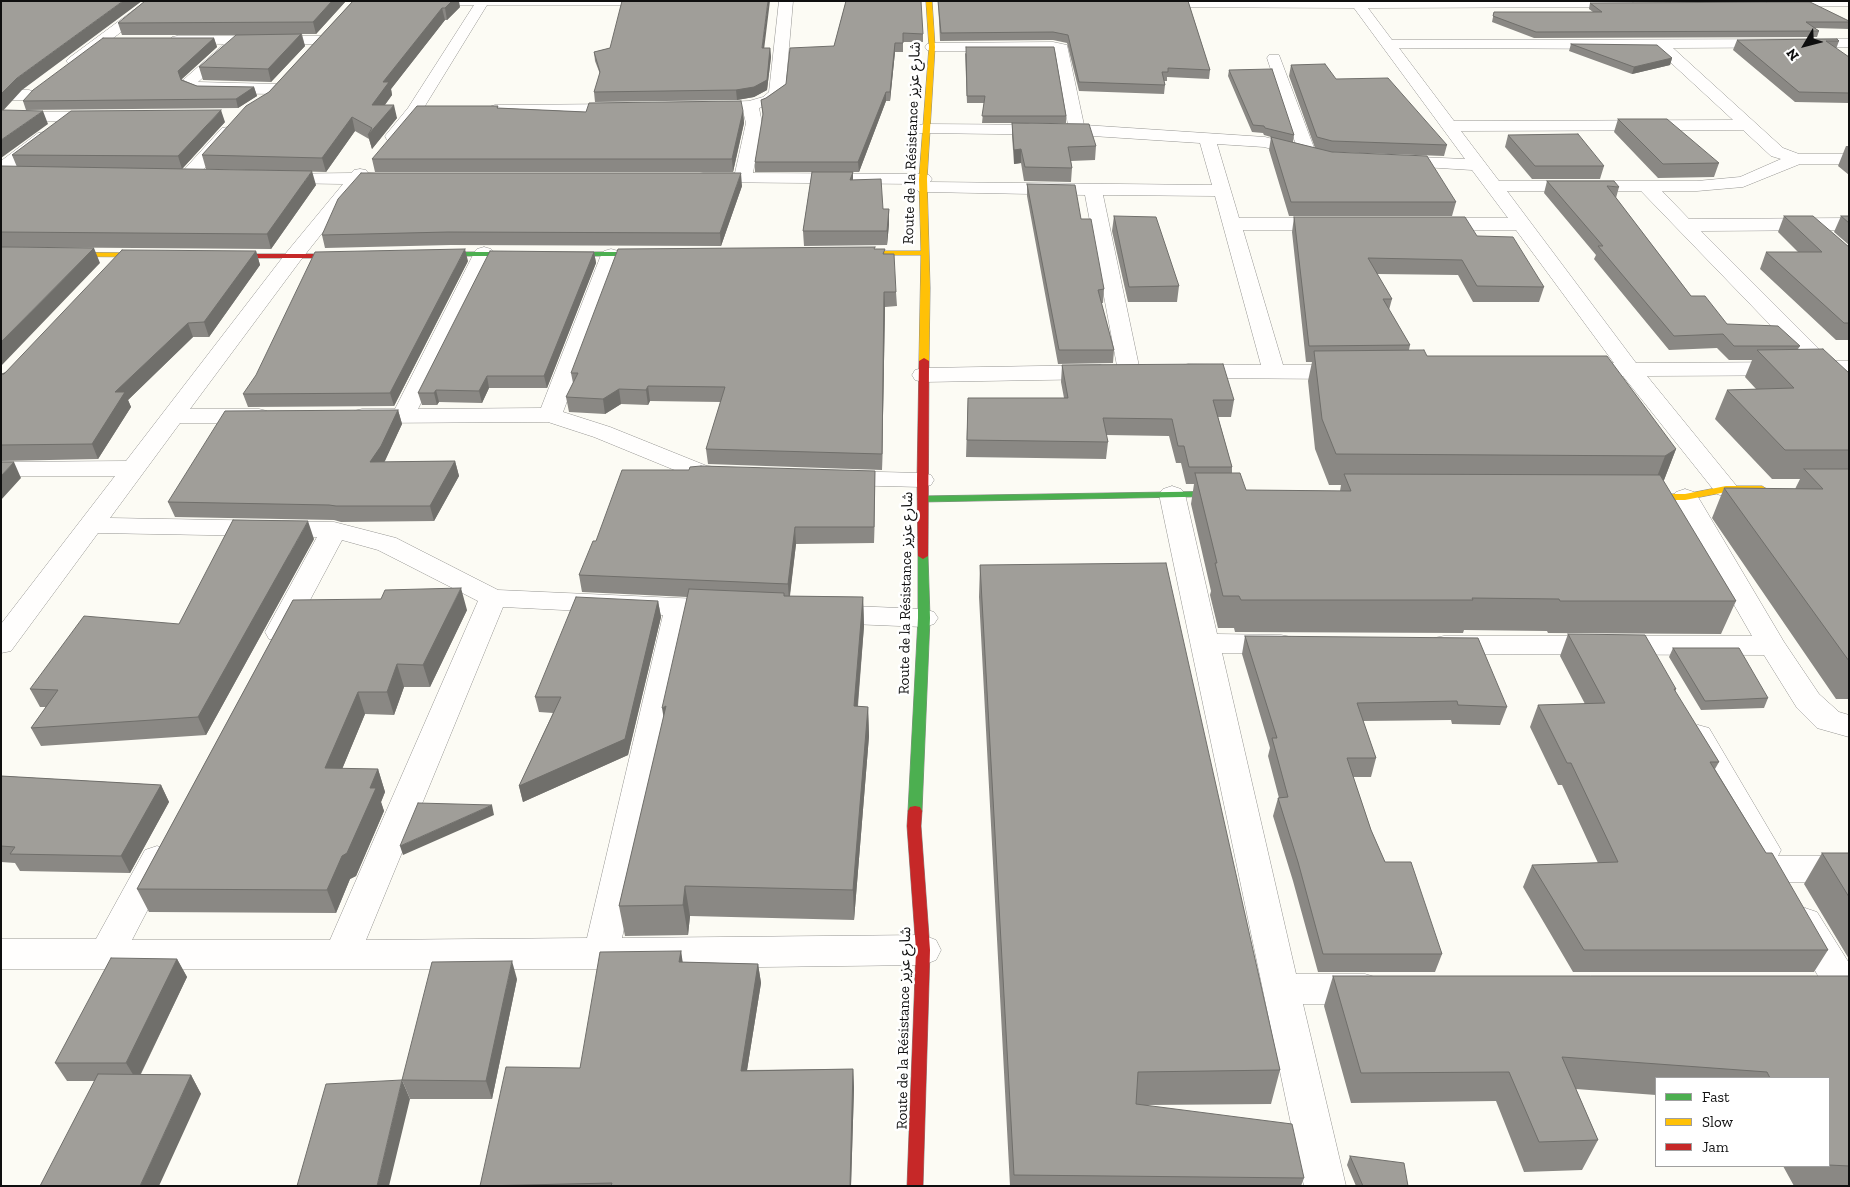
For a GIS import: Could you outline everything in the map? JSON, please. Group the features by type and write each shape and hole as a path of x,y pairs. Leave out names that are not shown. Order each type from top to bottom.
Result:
{"main road":[{"name":"Route de la Résistance شارع عزيز","path":"915,1186 923,950 914,826 924,618 922,490 926,288 924,183 925,129 932,47 929,1"},
{"path":"837,254 924,253"},
{"path":"1,254 170,255"},
{"path":"412,254 661,254"},
{"path":"208,256 293,257 362,255"},
{"path":"1626,497 1685,497 1726,488 1774,489"},
{"path":"922,490 1241,494"}],"street":[{"path":"60,71 155,1"},
{"path":"408,1 730,1"},
{"path":"688,108 750,106 769,100 777,93 786,1"},
{"path":"1,644 293,257 378,153 423,111 482,2"},
{"path":"1755,2 1849,2"},
{"path":"1785,2 1809,18"},
{"path":"1135,3 1636,3"},
{"path":"1358,3 1630,370 1726,488"},
{"path":"308,54 332,27"},
{"path":"1388,44 1849,43 1825,28"},
{"path":"100,41 129,40"},
{"path":"158,40 320,40"},
{"path":"236,40 190,81 192,85 200,88 276,89"},
{"path":"1660,44 1777,152 1796,159 1849,159"},
{"path":"932,47 1053,46 1062,48 1077,130"},
{"path":"1274,58 1307,153"},
{"path":"258,106 289,75"},
{"path":"1,95 33,92 9,117 117,117"},
{"path":"743,178 754,123 750,106"},
{"path":"482,110 639,108"},
{"path":"1,169 69,118"},
{"path":"187,177 237,122"},
{"path":"1450,126 1746,125"},
{"path":"925,129 1077,130 1265,142 1324,158"},
{"path":"1207,138 1274,372"},
{"path":"1494,186 1697,186 1743,182 1796,159"},
{"path":"1375,161 1479,165"},
{"path":"1,174 21,174"},
{"path":"167,177 207,177"},
{"path":"257,178 406,179"},
{"path":"683,178 1222,191"},
{"path":"1646,186 1825,368"},
{"path":"1093,189 1129,371"},
{"path":"1231,224 1348,224"},
{"path":"1416,224 1523,224"},
{"path":"1812,224 1834,244"},
{"path":"1685,225 1849,224"},
{"path":"403,416 484,253"},
{"path":"102,276 122,254"},
{"path":"550,415 611,255"},
{"path":"1561,370 1849,368"},
{"path":"923,375 1129,371 1372,372"},
{"path":"344,416 550,415 602,432 703,473 752,475"},
{"path":"173,416 278,416"},
{"path":"1,469 134,468"},
{"path":"812,477 922,490"},
{"path":"1172,494 1325,1186"},
{"path":"1685,497 1772,646 1808,701 1828,720 1849,726"},
{"path":"90,525 334,530 387,544 494,598 748,610"},
{"path":"264,660 334,530"},
{"path":"342,955 494,598"},
{"path":"1,606 29,606"},
{"path":"600,954 679,607"},
{"path":"806,613 924,618"},
{"path":"1206,643 1304,644"},
{"path":"1420,645 1653,658 1772,646"},
{"path":"1686,714 1847,993"},
{"path":"106,955 171,833"},
{"path":"1774,869 1849,869"},
{"path":"1,954 600,954 923,950"},
{"path":"1282,989 1400,989"},
{"path":"1805,989 1847,993"}],"building":[{"path":"1,1 123,1 17,78 1,94"},
{"path":"145,1 332,1 313,22 118,23"},
{"path":"353,1 452,1 445,8 442,8 383,82 389,82 372,105 394,105 368,135 372,128 352,117 322,158 202,155 246,106 269,92"},
{"path":"622,1 768,1 762,48 770,48 767,80 754,87 736,90 594,92 600,72 594,52 610,48"},
{"path":"846,1 921,1 923,34 903,33 903,43 895,43 890,92 886,92 858,162 755,162 763,114 761,100 786,84 790,48 834,46"},
{"path":"938,1 1188,1 1210,70 1168,68 1168,72 1162,72 1165,85 1079,82 1068,35 1053,32 941,33"},
{"path":"1810,2 1849,22 1806,22 1819,31 1536,32 1493,16 1494,12 1602,12 1590,3"},
{"path":"301,34 268,69 199,67 236,35"},
{"path":"103,38 214,38 178,71 181,80 197,86 254,87 236,99 23,101 33,90"},
{"path":"1837,39 1839,41 1826,41 1849,57 1849,93 1799,92 1737,40"},
{"path":"1571,44 1657,45 1672,58 1634,67"},
{"path":"966,47 1054,47 1066,116 982,116 985,96 967,96"},
{"path":"1325,64 1336,79 1388,78 1447,145 1332,141 1317,137 1291,65"},
{"path":"1272,69 1294,135 1265,128 1264,126 1253,125 1229,70"},
{"path":"741,101 743,111 732,159 372,159 417,106 498,106 497,108 586,112 589,103"},
{"path":"1,110 3,110 43,111 1,140"},
{"path":"221,110 178,156 12,155 71,111"},
{"path":"1618,119 1667,119 1719,163 1663,164"},
{"path":"1012,123 1089,124 1096,146 1068,147 1072,168 1025,167 1021,149 1014,150"},
{"path":"1578,134 1604,166 1535,166 1508,135"},
{"path":"1271,137 1332,152 1427,156 1456,202 1291,202"},
{"path":"1,166 312,171 267,234 1,232"},
{"path":"812,172 853,172 850,180 881,179 883,209 889,209 887,231 803,231"},
{"path":"361,173 741,173 720,233 448,232 322,235 338,199"},
{"path":"1547,181 1614,181 1619,187 1607,186 1691,296 1705,296 1727,324 1778,326 1800,346 1734,346 1723,334 1674,336 1598,246 1603,246"},
{"path":"1027,184 1075,185 1081,219 1091,219 1104,289 1098,290 1114,350 1059,350"},
{"path":"1114,216 1156,217 1179,286 1129,287"},
{"path":"1784,216 1813,216 1849,247 1849,323 1844,323 1766,252 1822,252"},
{"path":"1841,216 1849,216 1849,223"},
{"path":"1294,217 1465,217 1477,236 1513,237 1544,287 1477,286 1462,260 1368,258 1392,299 1383,299 1410,345 1309,346"},
{"path":"1,247 94,248 1,342"},
{"path":"875,247 874,249 885,249 883,254 894,254 896,292 884,292 882,454 706,449 725,387 648,386 646,390 619,389 603,399 566,397 578,373 571,373 618,249"},
{"path":"465,249 390,393 243,394 256,375 315,252"},
{"path":"122,250 256,251 204,322 188,323 115,392 125,392 92,444 1,445 1,374 4,374"},
{"path":"490,251 594,252 544,376 487,376 479,391 436,390 434,393 418,393"},
{"path":"1823,349 1849,373 1849,450 1785,450 1727,390 1794,388 1757,350"},
{"path":"1424,350 1427,356 1607,356 1676,449 1665,456 1336,454 1322,419 1314,351"},
{"path":"1223,364 1234,400 1213,400 1232,467 1189,467 1184,446 1178,446 1172,419 1103,418 1108,442 967,440 968,398 1068,398 1062,365"},
{"path":"398,410 381,446 370,462 455,461 430,506 168,502 225,411"},
{"path":"1,462 14,462 1,476"},
{"path":"690,467 875,471 874,527 795,527 788,584 579,575 593,541 596,541 622,470 689,470"},
{"path":"1804,469 1849,469 1849,661 1724,488 1823,489"},
{"path":"1195,473 1240,473 1246,490 1351,491 1344,474 1660,475 1736,601 1560,601 1559,599 1472,598 1473,600 1241,600 1239,596 1223,596"},
{"path":"233,520 308,521 198,717 31,728 58,690 30,689 84,616 179,624"},
{"path":"1166,563 1280,1070 1138,1072 1136,1104 1292,1124 1304,1178 1014,1175 980,565"},
{"path":"461,588 423,665 397,664 387,692 358,692 325,768 378,769 370,788 376,788 347,853 342,856 327,890 137,889 293,600 381,599 385,590"},
{"path":"689,589 784,593 784,596 863,597 854,706 868,707 853,890 685,886 683,905 619,906 666,706 662,708"},
{"path":"576,597 658,601 625,739 519,786 561,697 535,697"},
{"path":"1568,634 1645,635 1676,689 1674,689 1719,762 1710,762 1766,853 1772,853 1828,950 1584,950 1532,865 1618,862 1571,763 1567,763 1538,705 1605,703"},
{"path":"1245,636 1478,638 1507,707 1458,705 1457,701 1357,703 1376,758 1347,758 1371,830 1385,862 1411,862 1442,954 1323,954 1278,798 1288,797 1272,738 1277,738"},
{"path":"1673,648 1739,648 1768,698 1705,701"},
{"path":"1,776 161,785 121,856 10,854 15,847 1,846"},
{"path":"418,803 492,805 400,846"},
{"path":"1822,853 1849,853 1849,897"},
{"path":"681,951 679,962 758,964 741,1071 853,1069 850,1186 611,1186 612,1183 480,1186 506,1067 580,1068 600,952"},
{"path":"111,958 177,959 126,1063 55,1063"},
{"path":"512,961 486,1081 402,1080 432,962"},
{"path":"1333,976 1849,976 1849,1166 1830,1165 1830,1077 1770,1077 1767,1072 1562,1057 1598,1140 1539,1142 1509,1072 1361,1073"},
{"path":"98,1074 191,1075 140,1186 40,1186"},
{"path":"402,1080 377,1186 297,1186 326,1084"},
{"path":"1350,1156 1404,1163 1408,1186 1363,1186"}],"traffic: fast":[{"path":"428,254 652,254"},
{"path":"922,499 1231,494"},
{"path":"915,811 924,618 923,556"}],"traffic: slow":[{"path":"924,361 926,288 923,179 932,47 929,1"},
{"path":"848,253 924,253"},
{"path":"1,254 155,255"},
{"path":"1636,497 1685,497 1726,489 1762,489"}],"traffic: jam":[{"path":"220,256 350,256"},
{"path":"923,556 924,361"},
{"path":"915,811 914,826 923,950 915,1186"}]}
